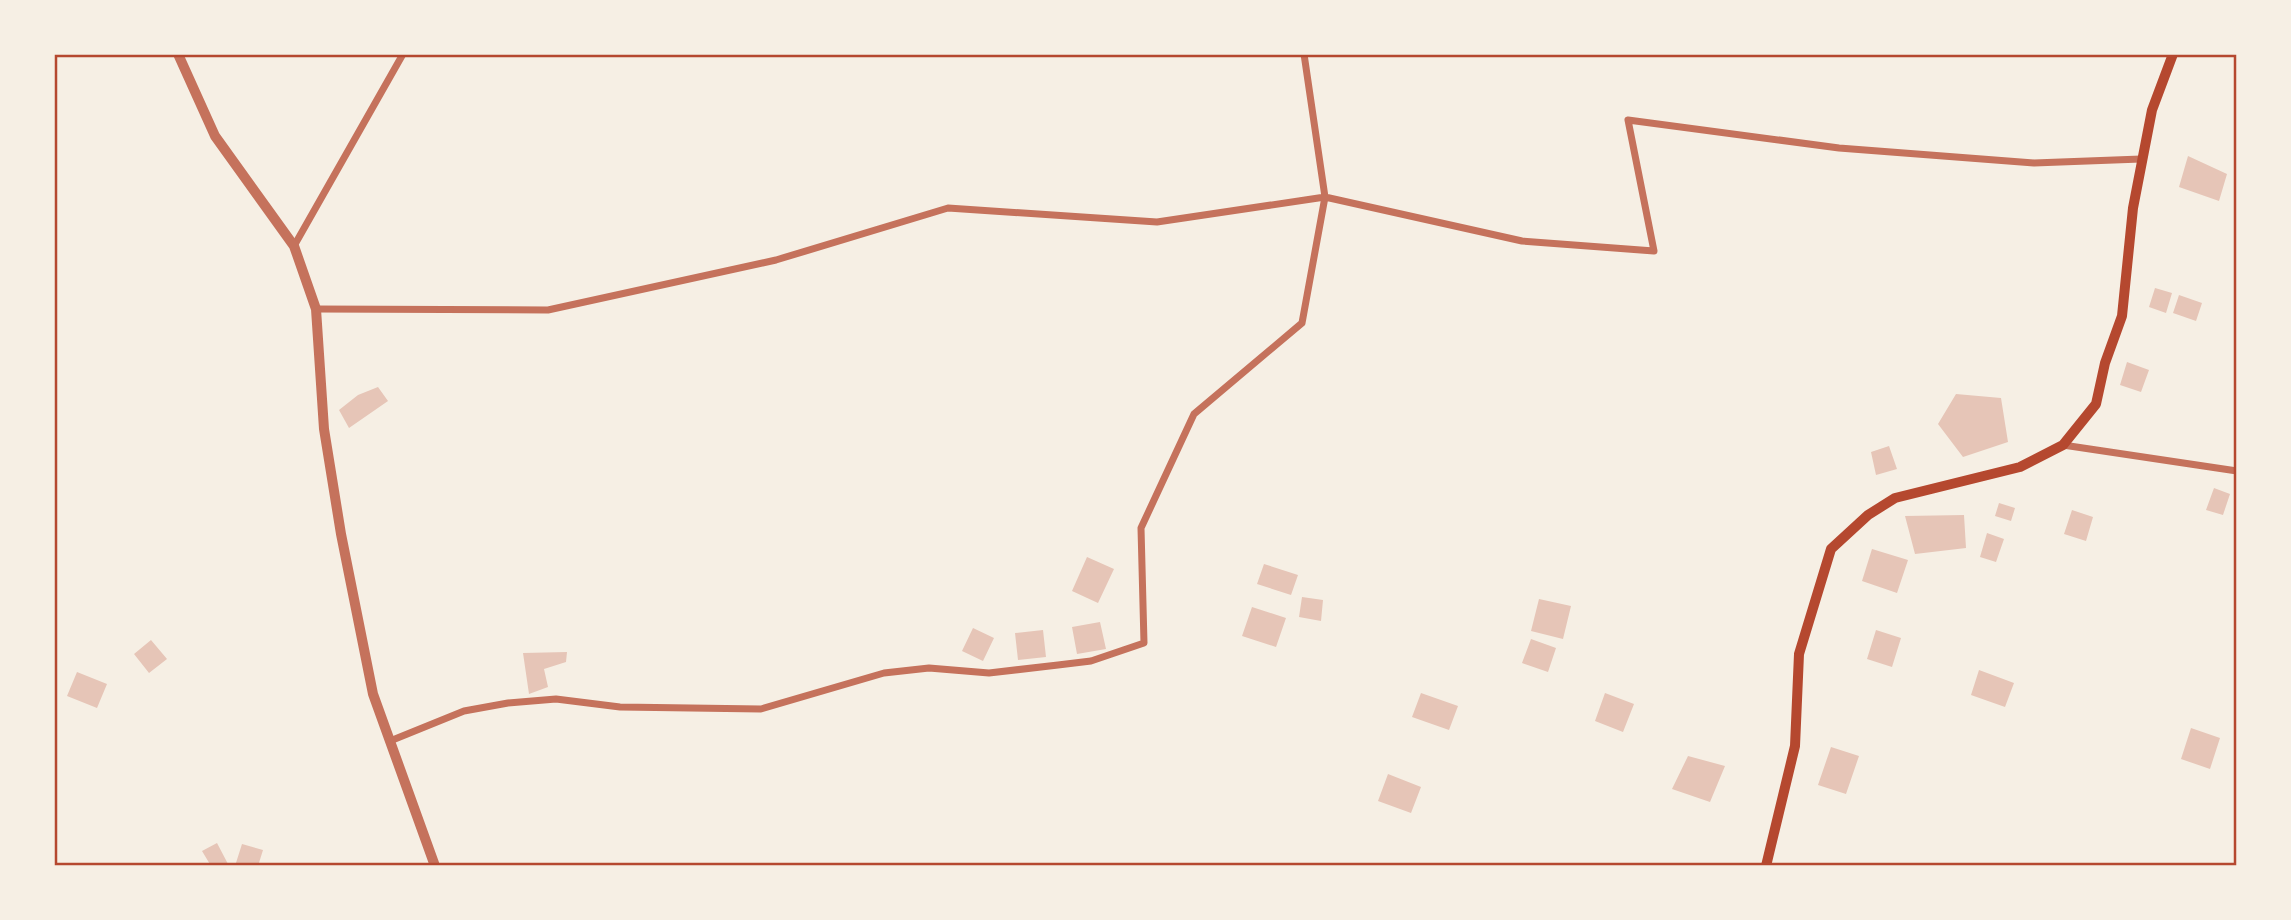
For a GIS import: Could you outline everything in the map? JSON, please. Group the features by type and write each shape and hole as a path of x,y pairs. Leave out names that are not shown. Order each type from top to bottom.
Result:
{"main road":[{"path":"1766,866 1795,746 1799,653 1831,549 1868,515 1895,498 2020,467 2063,445 2096,404 2105,363 2122,316 2141,159 2151,110 2173,54"}],"street":[{"path":"178,54 215,136 294,246 316,309 324,429 341,534 373,694 435,866"},
{"path":"294,246 403,54"},
{"path":"390,741 464,711 508,703 556,699 620,707 761,709 884,673 929,668 989,673 1091,661 1144,643 1141,528 1194,414 1302,323 1325,197 1304,54"},
{"path":"316,309 548,310 776,260 948,208 1157,222 1325,197 1522,241 1654,251 1628,120 1853,149 2034,163 2141,159"},
{"path":"2063,445 2237,471"}],"building":[{"path":"2188,156 2227,174 2219,201 2179,187"},
{"path":"2155,288 2172,293 2166,313 2149,307"},
{"path":"2179,295 2202,303 2196,321 2173,313"},
{"path":"2127,362 2149,370 2141,392 2120,385"},
{"path":"378,387 388,401 349,428 339,410 358,395"},
{"path":"1956,394 2001,398 2008,442 1963,457 1938,424"},
{"path":"1889,446 1897,469 1876,475 1871,452"},
{"path":"2214,488 2230,494 2223,515 2206,510"},
{"path":"1999,503 2015,508 2011,521 1995,516"},
{"path":"2072,510 2093,517 2086,541 2064,534"},
{"path":"1964,515 1966,548 1915,554 1905,516"},
{"path":"1987,533 2004,539 1996,562 1980,557"},
{"path":"1872,549 1908,560 1897,593 1862,581"},
{"path":"1087,557 1114,569 1098,603 1072,591"},
{"path":"1264,564 1298,575 1291,595 1257,584"},
{"path":"1302,597 1323,600 1321,621 1299,617"},
{"path":"1539,599 1571,606 1563,639 1531,631"},
{"path":"1252,607 1286,618 1276,647 1242,636"},
{"path":"1100,622 1106,649 1077,654 1072,627"},
{"path":"973,628 994,638 983,661 962,651"},
{"path":"1043,630 1046,657 1018,660 1015,633"},
{"path":"1876,630 1901,638 1892,667 1867,659"},
{"path":"1531,639 1556,648 1548,672 1522,663"},
{"path":"151,640 167,659 149,673 134,654"},
{"path":"567,652 566,662 544,669 548,687 529,694 523,653"},
{"path":"1979,670 2014,683 2005,707 1971,695"},
{"path":"77,672 107,684 97,708 67,696"},
{"path":"1421,693 1458,706 1449,730 1412,717"},
{"path":"1605,693 1634,704 1623,732 1595,721"},
{"path":"2191,728 2220,738 2210,769 2181,759"},
{"path":"1831,747 1859,756 1846,794 1818,785"},
{"path":"1688,756 1725,766 1710,802 1672,789"},
{"path":"1388,774 1421,787 1411,813 1378,801"},
{"path":"217,843 228,864 225,866 211,866 202,851"},
{"path":"242,844 263,850 258,866 235,866"}]}
